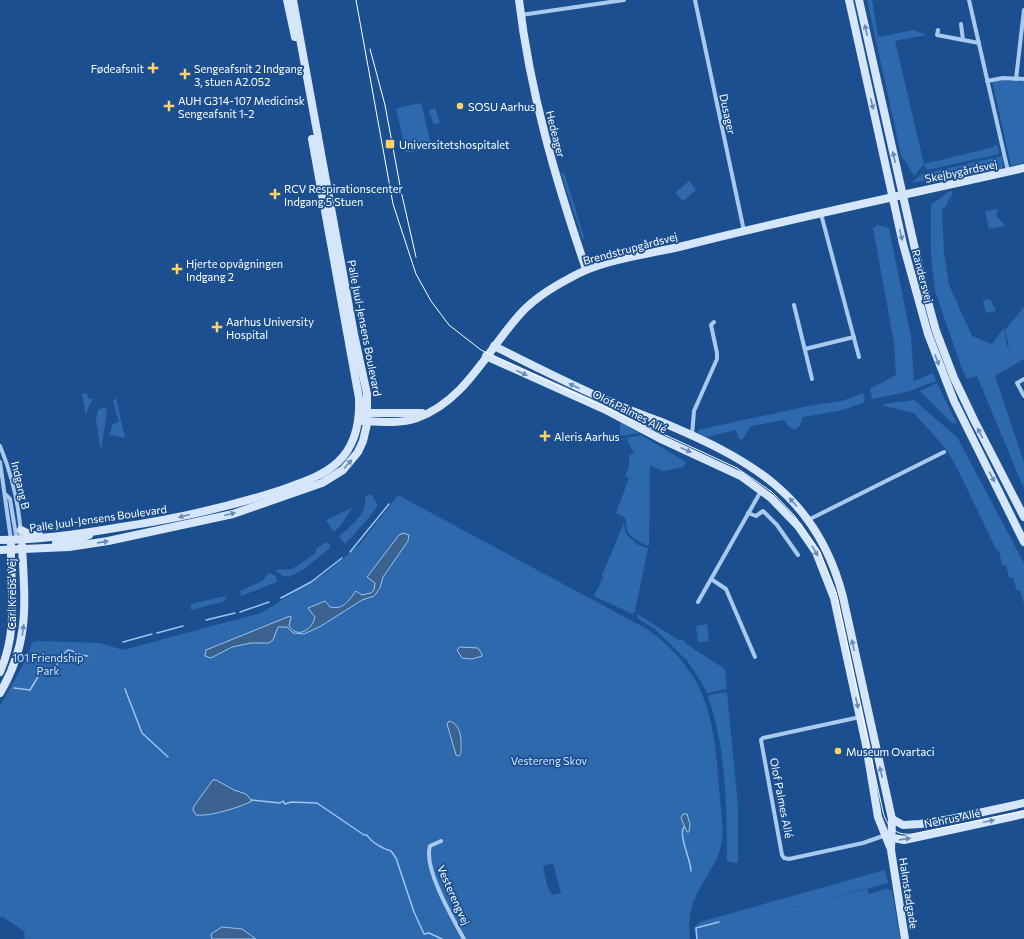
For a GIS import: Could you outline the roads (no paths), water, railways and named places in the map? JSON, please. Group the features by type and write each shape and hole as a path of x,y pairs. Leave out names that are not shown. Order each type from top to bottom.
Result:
{"street":[{"name":"Palle Juul-Jensens Boulevard","path":"0,550 10,550 19,543 173,518 261,497 309,480 331,468 344,456 354,438 364,416 362,387 353,360 287,0"},
{"name":"Palle Juul-Jensens Boulevard","path":"0,540 69,547 144,534 233,514 306,490 332,478 351,461 363,441 365,381 354,334 293,0"},
{"name":"Hedeager","path":"519,0 530,67 544,134 562,198 586,269"},
{"path":"521,15 624,0"},
{"name":"Dusager","path":"695,0 744,231"},
{"name":"Randersvej","path":"848,0 892,197 915,293 928,334 946,382 1024,542"},
{"name":"Randersvej","path":"859,0 921,276 936,331 954,378 1024,517"},
{"path":"969,0 1008,172"},
{"path":"1016,79 1024,10"},
{"path":"961,24 963,40"},
{"path":"937,33 979,43"},
{"path":"988,81 1003,78 1024,80"},
{"name":"Skejbygårdsvej","path":"892,197 1024,168"},
{"name":"Brendstrupgårdsvej","path":"364,416 387,422 413,419 427,413 448,400 460,391 522,312 536,299 586,269 892,197"},
{"path":"820,214 859,357"},
{"path":"794,305 812,379"},
{"path":"692,436 694,411 718,353 711,325 714,322"},
{"path":"805,349 854,337"},
{"name":"Olof Palmes Allé","path":"494,346 552,376 733,455 763,473 790,498 808,520 826,548 839,583 892,819"},
{"name":"Olof Palmes Allé","path":"486,356 612,413 659,438 727,468 761,490 781,507 798,526 816,552 824,569 834,598 860,717 878,817 888,837 789,859 784,858 782,855 761,740 763,738 860,717"},
{"path":"1024,379 1017,383 1024,396"},
{"name":"Brendstrupgårdsvej","path":"364,416 427,413"},
{"name":"Indgang B","path":"0,446 10,472 21,530 19,543"},
{"path":"808,520 944,452"},
{"path":"0,462 5,494 10,499 19,543 80,539 99,531"},
{"path":"698,602 761,490"},
{"path":"748,513 756,516 763,511 777,525 798,555"},
{"path":"21,530 31,535 72,534"},
{"name":"Carl Krebs' Vej","path":"0,693 17,657 24,629 19,543"},
{"name":"Carl Krebs' Vej","path":"0,672 10,644 13,615 10,550"},
{"path":"711,579 726,589 755,657"},
{"name":"Nehrus Allé","path":"892,819 903,825 951,819 1024,803"},
{"name":"Nehrus Allé","path":"888,837 904,840 1024,814"},
{"name":"Halmstadgade","path":"892,819 892,828 888,837 905,939"},
{"name":"Vesterengvej","path":"441,841 430,846 429,858 431,868 441,894 464,939"}],"waterway":[{"path":"350,552 389,504"},
{"path":"281,598 311,582 342,558"},
{"path":"240,612 269,602"},
{"path":"206,620 235,613"},
{"path":"157,633 183,626"},
{"path":"123,642 152,634"},
{"path":"14,688 30,690 41,672 45,673 47,670 53,671 63,654 68,650 88,656"},
{"path":"125,689 142,733 168,757"},
{"path":"251,800 280,803 283,801 285,804 291,802 317,803 364,835 367,835 371,840 384,849 391,851 396,858 414,912 424,934 429,933 442,939"},
{"path":"684,827 683,836 691,871"},
{"path":"697,939 696,928 719,922"}],"tram line":[{"path":"356,0 393,204 416,274 431,301 449,325 481,350 737,468 772,492 794,515 820,552 836,592 883,812 889,826 896,832 912,834 1024,811"},
{"path":"370,49 385,105 401,191 416,257"}],"place":[{"name":"Fødeafsnit","path":"153,68"},
{"name":"Sengeafsnit 2 Indgang 3, stuen A2.052","path":"185,74"},
{"name":"AUH G314-107 Medicinsk Sengeafsnit 1-2","path":"169,106"},
{"name":"SOSU Aarhus","path":"460,106"},
{"name":"Universitetshospitalet","path":"390,144"},
{"name":"RCV Respirationscenter Indgang 5 Stuen","path":"275,194"},
{"name":"Hjerte opvågningen Indgang 2","path":"177,269"},
{"name":"Aarhus University Hospital","path":"217,327"},
{"name":"Aleris Aarhus","path":"545,436"},
{"name":"Museum Ovartaci","path":"838,751"}],"park label":[{"name":"101 Friendship Park","path":"48,663"},
{"name":"Vestereng Skov","path":"549,760"}]}
